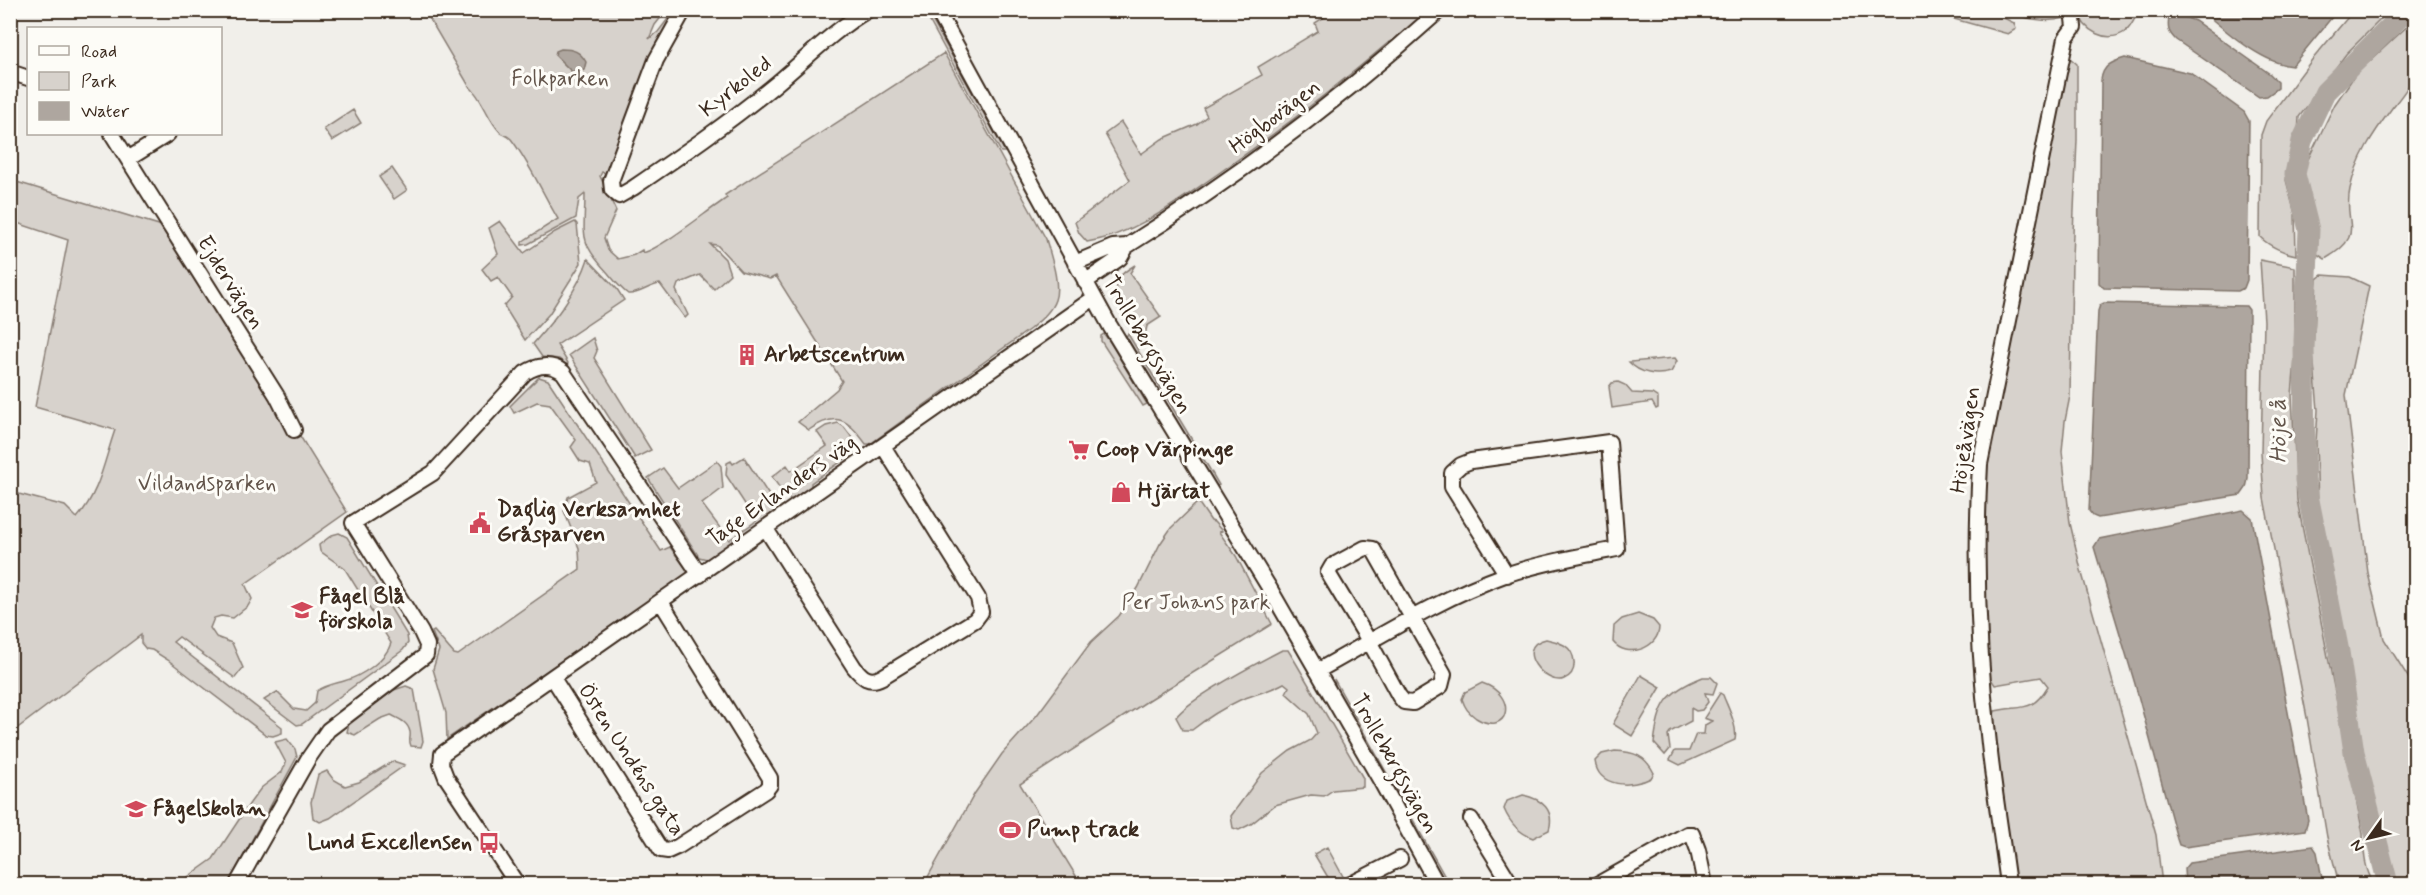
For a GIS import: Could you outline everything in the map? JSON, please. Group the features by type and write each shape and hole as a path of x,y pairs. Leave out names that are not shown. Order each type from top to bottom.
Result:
{"street":[{"name":"Kyrkoled","path":"684,10 656,60 611,181 612,190 619,196 753,102 842,27 868,10"},
{"name":"Trollebergsvägen","path":"937,10 1094,298 1317,671 1437,885"},
{"name":"Högbovägen","path":"1085,282 1120,258 1127,246 1179,213 1394,53 1440,10"},
{"name":"Höjeåvägen","path":"2008,885 1988,742 1980,620 1978,504 1980,464 2066,38 2074,27 2072,10"},
{"path":"10,72 27,78"},
{"name":"Ejdervägen","path":"113,135 277,396 294,430"},
{"path":"128,159 166,135"},
{"name":"Högbovägen","path":"1075,263 1113,247 1127,246"},
{"name":"Tage Erlanders väg","path":"517,885 446,777 440,760 442,754 1094,298"},
{"path":"237,885 308,759 328,730 426,655 427,645 421,632 353,523 433,473 517,379 538,367 558,368 568,378 700,574"},
{"path":"1317,671 1412,616 1454,596 1507,575 1617,549 1609,442 1470,461 1452,473 1452,487 1507,575"},
{"path":"766,529 854,667 866,679 882,677 975,620 981,612 978,598 883,446"},
{"path":"1362,549 1373,549 1412,616 1444,674 1441,686 1413,703 1404,702 1399,696 1328,571 1362,549"},
{"name":"Östen Undéns gata","path":"553,678 661,850 668,852 766,790 770,785 770,778 661,602"},
{"path":"1472,819 1511,885"},
{"path":"1598,885 1687,834 1692,834 1694,837 1705,885"},
{"path":"1351,885 1400,859"}],"green space":[{"path":"1343,10 1440,11 1394,53 1389,42 1284,126 1156,215 1123,232 1105,238 1087,242 1079,233 1075,222 1130,180 1105,134 1121,122 1141,154 1162,139 1197,124 1207,116 1203,108 1262,75 1258,67 1318,31 1315,23 1329,14"},
{"path":"2354,10 2389,11 2346,54 2299,117 2298,135 2286,180 2295,214 2296,255 2291,254 2272,246 2260,237 2261,135 2266,121 2311,61"},
{"name":"Folkparken","path":"425,11 666,11 655,25 649,39 658,32 674,11 677,11 656,45 607,174 602,172 600,176 616,211 604,238 608,250 618,259 634,255 642,250 643,253 662,244 727,198 725,195 944,53 1046,239 1056,278 1055,300 1051,308 1030,329 870,444 866,444 853,429 841,420 827,421 809,430 798,422 837,389 842,381 776,276 770,279 741,271 717,245 710,244 725,259 730,274 714,289 700,275 678,284 676,290 688,315 685,318 660,284 628,294 598,262 587,244 584,228 585,194 579,199 576,218 522,245 526,239 558,219 524,158 510,138 496,127"},
{"path":"924,11 927,11 1005,152 1001,152"},
{"path":"1925,11 1990,11 2014,23 2016,29 2008,34"},
{"path":"2006,11 2067,11 2064,18 2042,20"},
{"path":"2078,11 2139,11 2126,31 2111,37 2090,30"},
{"path":"2415,19 2417,55 2415,74 2361,156 2353,177 2348,201 2350,235 2346,243 2325,259 2317,254 2317,226 2300,176 2335,104 2355,75"},
{"path":"2070,58 2077,64 2077,140 2072,257 2070,396 2062,451 2070,523 2081,570 2156,835 2162,884 2014,884 1992,722 1995,711 2032,704 2048,686 2041,677 1995,685 1989,676 1985,658 1985,481 1992,425 2015,324 2066,63"},
{"path":"353,110 361,123 332,141 324,129"},
{"path":"392,168 407,190 394,199 379,177"},
{"name":"Vildandsparken","path":"10,180 172,229 347,512 245,584 252,599 248,606 233,618 221,616 214,618 210,628 216,637 232,643 243,668 235,678 179,637 173,642 282,727 282,733 273,736 266,735 168,660 146,649 141,643 141,635 11,733 11,492 65,506 77,518 96,487 115,430 35,407 68,240 11,221"},
{"path":"500,221 524,253 555,232 575,222 577,224 581,263 549,314 525,340 504,306 512,297 498,277 491,281 482,269 498,254 489,228"},
{"path":"588,259 617,289 624,300 557,345 567,365 559,359 542,357 533,344 572,293"},
{"path":"2260,260 2295,267 2295,359 2292,395 2297,500 2363,834 2365,860 2374,884 2339,884 2327,837 2307,718 2264,498 2261,453 2264,321"},
{"path":"1135,265 1130,273 1161,317 1147,326 1143,345 1122,313 1116,295 1120,277"},
{"path":"2322,275 2350,277 2369,286 2346,395 2368,573 2384,639 2415,688 2415,884 2396,884 2368,776 2341,639 2338,598 2318,506 2316,442 2318,410 2313,352 2317,279"},
{"path":"1104,334 1147,404 1143,406 1101,341 1101,336"},
{"path":"1128,334 1219,485 1216,486 1126,336"},
{"path":"593,338 597,351 594,358 651,450 635,458 569,355"},
{"path":"1675,358 1677,361 1671,372 1660,374 1648,373 1629,362"},
{"path":"539,377 548,380 661,551 670,547 687,570 687,575 447,739 446,713 433,669 439,650 432,632 434,631 454,654 458,655 580,569 579,548 564,511 568,497 596,482 590,464 580,461 571,447 576,440 550,404 537,402 514,413 510,406"},
{"path":"1618,382 1625,385 1632,393 1652,394 1658,398 1658,408 1656,409 1652,402 1612,408 1609,387 1612,383"},
{"path":"838,423 844,427 860,448 811,483 811,487 793,500 786,497 772,477 787,465 791,471 827,446 817,432 826,426"},
{"path":"744,457 776,506 777,512 712,558 699,557 648,478 663,468 678,488 717,461 721,466 723,488 702,504 729,540 756,521 726,475 727,463 731,461 733,464"},
{"name":"Per Johans park","path":"1198,502 1211,521 1222,531 1219,532 1236,556 1272,624 1020,784 1081,884 924,884 975,793 1002,754 1037,715 1091,642 1119,616 1138,588 1160,544 1171,528"},
{"path":"339,533 347,537 407,635 408,643 403,650 302,724 297,725 264,700 277,692 294,709 306,711 315,703 317,691 351,679 365,671 379,661 391,643 345,569 320,551 319,545 332,535"},
{"path":"1638,614 1653,620 1659,627 1658,635 1648,646 1641,649 1633,651 1619,647 1613,642 1614,626 1622,619"},
{"path":"1546,639 1564,645 1571,652 1574,667 1569,676 1564,679 1557,680 1549,677 1536,665 1532,657 1532,650 1536,643"},
{"path":"1282,650 1288,650 1296,663 1363,778 1363,787 1333,790 1324,796 1311,795 1275,805 1251,824 1239,830 1233,828 1231,816 1262,773 1290,751 1311,740 1317,733 1309,714 1286,693 1289,687 1284,683 1234,703 1192,730 1183,730 1176,717 1210,690"},
{"path":"1641,675 1661,687 1632,736 1613,724"},
{"path":"1703,677 1711,677 1717,683 1713,694 1705,693 1708,702 1702,710 1696,711 1691,708 1691,721 1670,732 1668,735 1670,749 1665,755 1654,743 1662,709 1672,694"},
{"path":"1334,679 1449,884 1445,884 1336,691"},
{"path":"1482,683 1494,689 1501,696 1505,705 1502,719 1496,723 1487,723 1476,718 1464,705 1462,699 1465,692"},
{"path":"406,686 414,689 423,741 421,747 411,746 407,726 403,721 391,715 380,719 355,735 347,732 349,723 394,690"},
{"path":"1720,693 1732,717 1735,740 1680,765 1670,760 1675,751 1689,751 1696,734 1704,734 1705,725 1712,721 1704,718"},
{"path":"287,739 295,749 297,757 228,884 178,884 213,859 261,788 282,772 286,763 275,742"},
{"path":"1615,751 1628,752 1643,758 1654,773 1651,778 1626,784 1609,781 1602,776 1597,770 1595,761 1602,754"},
{"path":"393,761 405,765 330,818 320,822 313,818 311,802 318,775 327,771 333,779 345,786 359,782"},
{"path":"1523,795 1536,799 1545,806 1550,817 1549,830 1533,838 1516,827 1504,809 1507,801"},
{"path":"1327,847 1345,880 1332,884 1314,854"}],"water":[{"path":"2202,11 2337,11 2292,66 2280,64 2256,52"},
{"path":"2176,14 2195,21 2270,74 2278,82 2278,88 2267,96 2259,97 2176,40 2170,33 2168,25 2169,18"},
{"path":"561,49 579,53 586,62 584,70 577,73 571,71 555,55 556,51"},
{"path":"2125,58 2190,73 2244,112 2249,121 2247,280 2244,288 2238,291 2104,288 2099,283 2101,80 2109,65"},
{"path":"2104,303 2246,306 2249,310 2248,479 2241,495 2098,518 2089,511 2098,311 2100,305"},
{"path":"2243,510 2252,518 2308,820 2305,830 2185,847 2179,845 2177,839 2135,684 2094,547 2099,539"},
{"path":"2313,846 2317,852 2323,884 2185,884 2184,869 2189,863"}],"waterway":[{"name":"Höje å","path":"2388,884 2354,752 2339,652 2305,480 2304,341 2309,230 2295,174 2302,141 2325,92 2407,10"}],"place":[{"name":"Arbetscentrum","path":"747,355"},
{"name":"Coop Värpinge","path":"1079,450"},
{"name":"Hjärtat","path":"1121,492"},
{"name":"Daglig Verksamhet Gråsparven","path":"480,523"},
{"name":"Fågel Blå förskola","path":"302,610"},
{"name":"Fågelskolan","path":"136,809"},
{"name":"Pump track","path":"1010,830"},
{"name":"Lund Excellensen","path":"489,843"}]}
